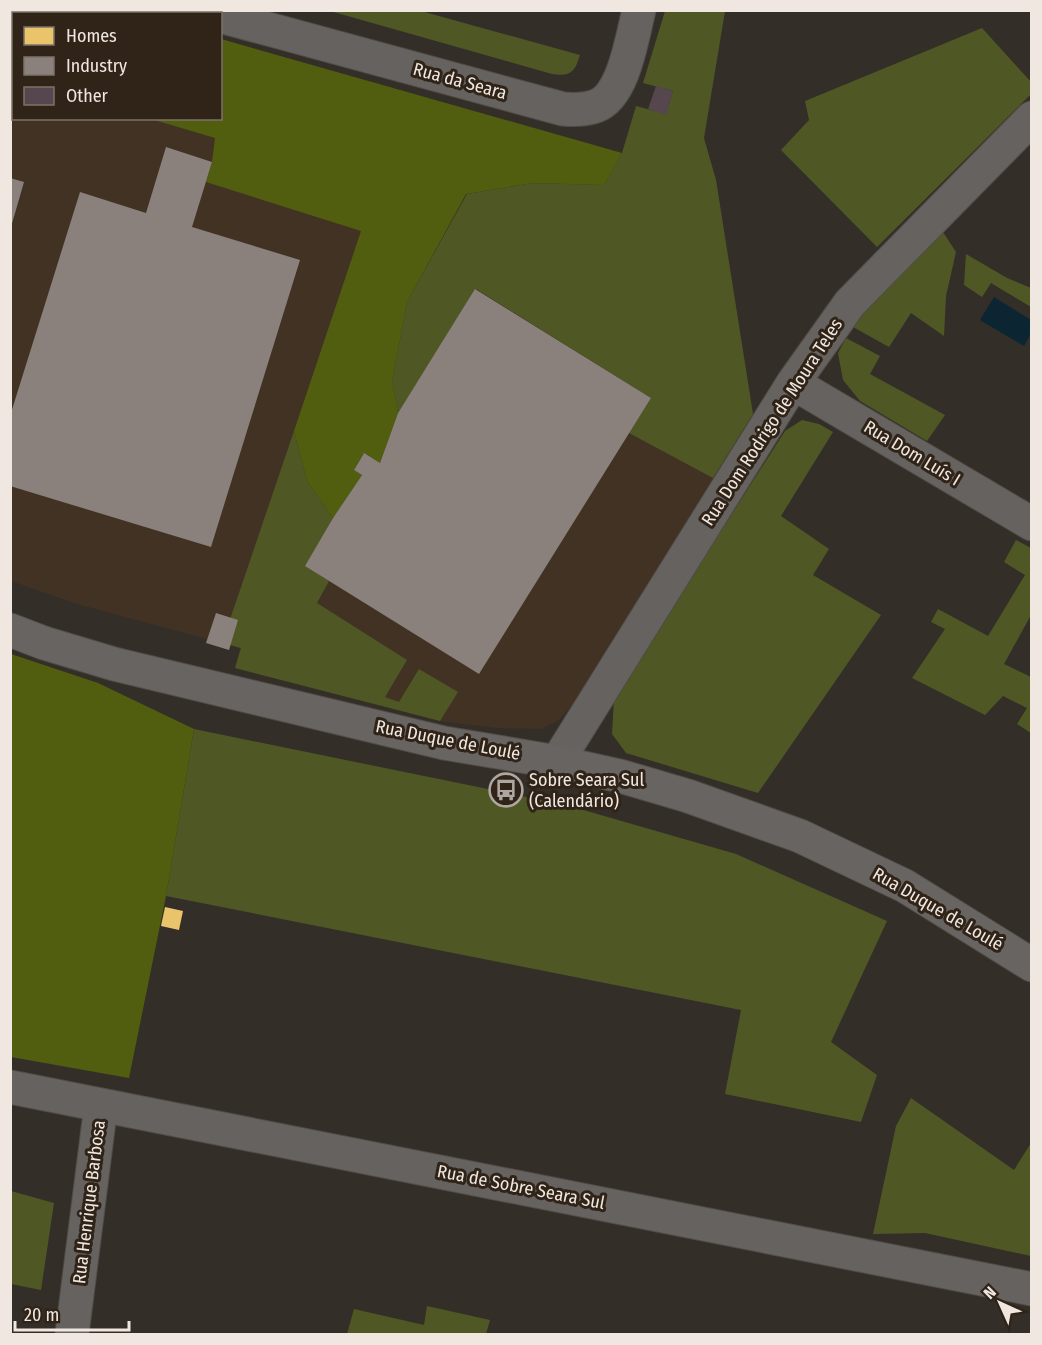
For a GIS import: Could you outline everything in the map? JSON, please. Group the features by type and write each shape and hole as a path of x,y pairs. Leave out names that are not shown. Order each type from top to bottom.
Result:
{"street":[{"name":"Rua da Seara","path":"222,17 563,109 580,110 598,106 610,96 620,81 639,10"},
{"name":"Rua Dom Rodrigo de Moura Teles","path":"557,762 793,383 850,303 1032,118"},
{"name":"Rua Dom Luís I","path":"793,383 1032,524"},
{"name":"Rua Duque de Loulé","path":"10,630 114,664 444,743 557,762 620,776 688,796 800,836 905,886 1032,965"},
{"name":"Rua de Sobre Seara Sul","path":"10,1087 1032,1289"},
{"name":"Rua Henrique Barbosa","path":"72,1335 101,1105"}],"shaded area":[{"path":"119,10 126,12 12,12 12,120 222,120 222,39 716,180 753,414 572,705 558,721 541,729 496,728 440,721 235,668 240,648 77,604 11,581 11,11"}],"green space":[{"path":"119,10 126,12 12,12 12,76 11,11"},
{"path":"330,11 421,11 580,55 571,72 563,75 552,74"},
{"path":"665,11 725,11 704,138 716,180 753,414 713,478 629,433 651,398 476,289 398,413 392,381 407,302 467,194 533,183 604,185 622,153 636,106 666,114 673,91 643,83"},
{"path":"982,28 1031,82 1031,94 877,247 781,150 809,120 805,101"},
{"path":"222,39 622,153 604,185 533,183 466,194 407,302 392,381 398,413 380,463 363,454 354,470 362,475 333,518 307,481 294,431 361,231 206,182 212,162 215,138 154,120 222,120"},
{"path":"943,232 956,252 946,296 944,336 911,313 889,347 853,327 857,318"},
{"path":"966,254 1007,278 1031,288 1031,307 991,283 982,297 964,285"},
{"path":"846,338 880,356 870,374 945,415 927,441 860,401 843,380 838,353"},
{"path":"802,420 819,424 833,432 781,516 829,549 813,575 881,615 758,793 626,753 612,734 614,698 785,431"},
{"path":"294,431 307,481 333,518 306,566 329,581 317,603 407,660 385,697 399,702 419,669 458,692 440,721 235,668 241,648 222,643"},
{"path":"1016,540 1031,548 1031,615 1004,664 1031,677 1031,733 1017,724 1027,708 1003,696 985,715 912,678 945,629 931,622 938,609 988,636 1025,575 1004,562"},
{"path":"11,654 98,683 194,729 166,896 129,1078 11,1057"},
{"path":"194,729 566,805 736,854 887,921 831,1042 877,1075 861,1122 725,1094 741,1010 166,896"},
{"path":"911,1098 1014,1170 1031,1143 1031,1256 925,1233 873,1234 896,1126"},
{"path":"11,1191 54,1203 41,1290 11,1284"},
{"path":"427,1306 490,1320 486,1334 347,1334 354,1309 424,1325"}],"water":[{"path":"994,297 1031,320 1031,333 1024,346 980,320"}],"building: Homes":[{"path":"165,907 183,911 179,930 161,926"}],"building: Industry":[{"path":"166,147 212,162 192,227 300,260 211,547 10,486 10,416 80,192 146,213"},
{"path":"10,178 24,182 11,227 10,227"},
{"path":"475,289 651,398 479,674 305,566 362,475 354,470 364,453 380,463 398,413"},
{"path":"216,613 238,620 229,650 206,643"}],"building: Other":[{"path":"656,86 673,91 666,115 648,109"}],"place":[{"name":"Sobre Seara Sul (Calendário)","path":"506,790"}]}
